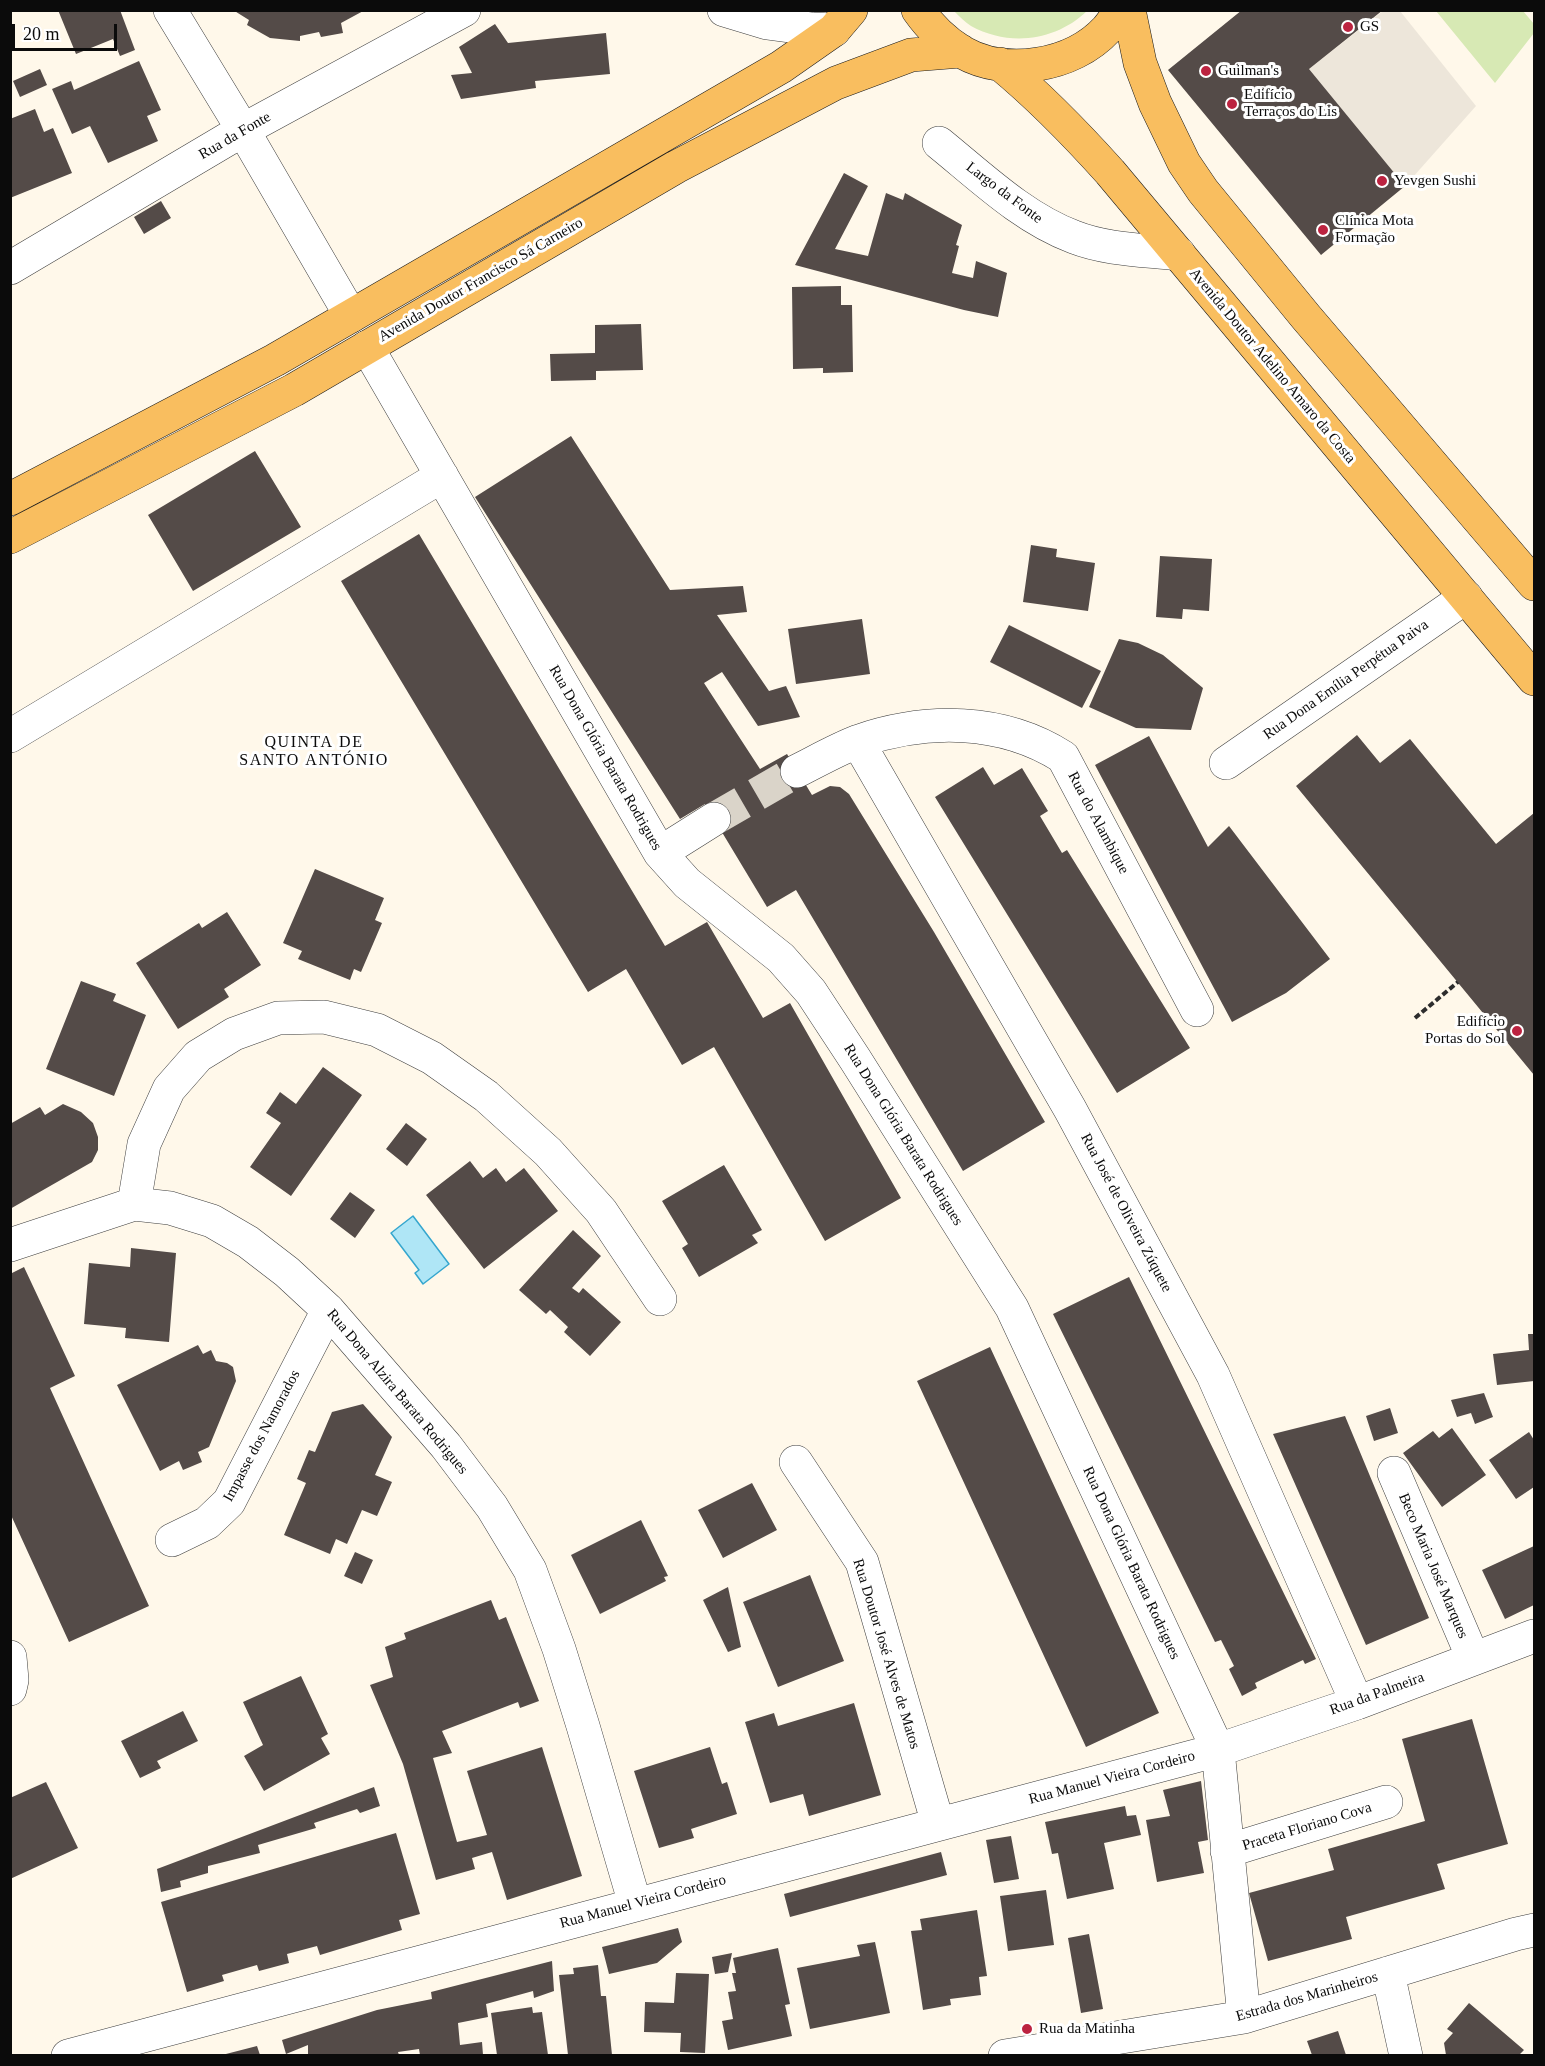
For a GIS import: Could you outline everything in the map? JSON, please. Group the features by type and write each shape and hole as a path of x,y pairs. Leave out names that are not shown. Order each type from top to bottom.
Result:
{"main road":[{"path":"918,10 933,30 961,51 984,61 1009,66 1045,63 1078,52 1106,30 1121,10"},
{"path":"1129,10 1140,63 1155,103 1184,163 1203,191 1306,317 1534,584"},
{"path":"10,499 275,360 781,67 842,20"},
{"name":"Avenida Doutor Francisco Sá Carneiro","path":"10,537 294,390 676,167 836,82 911,55 961,51"},
{"name":"Avenida Doutor Adelino Amaro da Costa","path":"1000,64 1070,128 1534,678"}],"street":[{"path":"170,10 351,316"},
{"name":"Rua da Fonte","path":"10,268 243,130 464,10"},
{"path":"724,10 768,23 812,29 842,20"},
{"name":"Largo da Fonte","path":"939,143 1045,225 1076,238 1112,247 1179,255"},
{"name":"Rua Dona Glória Barata Rodrigues","path":"367,347 660,853 687,883 782,958 811,992 1012,1308 1218,1750 1244,2017"},
{"path":"10,736 442,476"},
{"name":"Rua Dona Emília Perpétua Paiva","path":"1226,763 1466,597"},
{"name":"Rua do Alambique","path":"797,771 858,742 901,729 943,725 980,726 1016,733 1045,745 1063,757 1197,1010"},
{"name":"Rua José de Oliveira Zúquete","path":"858,742 1070,1109 1213,1375 1357,1703"},
{"path":"660,853 714,819"},
{"path":"134,1204 144,1144 169,1089 198,1056 234,1034 278,1018 324,1017 377,1030 432,1058 486,1096 548,1152 601,1211 660,1299"},
{"name":"Rua Dona Alzira Barata Rodrigues","path":"10,1245 134,1204 170,1208 212,1221 248,1242 287,1272 328,1310 446,1446 492,1507 530,1570 559,1648 634,1904"},
{"name":"Impasse dos Namorados","path":"172,1540 207,1523 230,1502 328,1310"},
{"name":"Rua Doutor José Alves de Matos","path":"796,1462 861,1562 938,1824"},
{"name":"Beco Maria José Marques","path":"1394,1473 1473,1658"},
{"name":"Rua da Palmeira","path":"1218,1750 1357,1703 1534,1636"},
{"path":"10,1657 12,1680 10,1689"},
{"name":"Rua Manuel Vieira Cordeiro","path":"68,2055 1218,1750"},
{"name":"Praceta Floriano Cova","path":"1227,1851 1386,1802"},
{"name":"Estrada dos Marinheiros","path":"1005,2055 1244,2017 1534,1930"},
{"path":"1388,1973 1406,2055"}],"path":[{"path":"1415,1018 1458,982"}],"green space":[{"path":"954,11 1087,11 1061,29 1032,38 1016,38 986,33 971,26"},
{"path":"1436,11 1523,11 1534,24 1534,33 1495,83"}],"shaded area":[{"path":"1383,11 1400,11 1476,106 1405,186 1309,69"}],"water":[{"path":"413,1216 449,1264 423,1284 415,1273 419,1270 391,1233"}],"building":[{"path":"58,10 120,10 135,50 120,56 113,39 76,54"},
{"path":"233,10 365,10 341,23 343,33 321,37 319,32 300,36 300,41 270,38 247,25 249,20"},
{"path":"1242,10 1383,10 1309,69 1405,186 1321,255 1168,70"},
{"path":"495,24 508,43 606,33 610,74 535,81 536,88 461,99 451,75 472,73 459,47"},
{"path":"139,61 161,110 147,116 158,141 108,163 90,126 72,134 52,89 71,81 74,90"},
{"path":"40,69 47,85 20,97 13,81"},
{"path":"35,109 44,132 53,128 72,173 10,198 10,119"},
{"path":"844,173 868,186 835,249 868,256 886,193 903,200 905,193 962,225 952,273 973,278 976,261 1007,273 998,317 795,265"},
{"path":"161,201 171,218 144,234 134,217"},
{"path":"841,286 841,305 852,305 853,372 823,373 823,368 793,369 792,287"},
{"path":"641,324 643,370 596,371 596,380 551,381 550,354 595,353 595,325"},
{"path":"571,436 670,590 743,586 747,612 717,615 769,691 786,686 800,717 758,726 722,672 704,683 760,769 787,754 812,795 830,786 840,787 849,794 934,932 1045,1122 963,1171 796,890 767,907 705,804 680,819 475,497"},
{"path":"255,451 301,527 193,591 148,515"},
{"path":"419,534 665,946 707,922 763,1018 790,1003 901,1198 825,1241 714,1047 682,1065 626,969 588,992 341,581"},
{"path":"1031,545 1057,549 1056,557 1095,563 1088,611 1023,602"},
{"path":"1160,556 1212,559 1209,611 1183,609 1182,619 1156,617"},
{"path":"862,619 870,674 796,684 788,629"},
{"path":"1009,625 1101,671 1082,708 990,662"},
{"path":"1119,639 1138,643 1163,655 1203,688 1191,730 1136,728 1089,707"},
{"path":"1357,735 1380,763 1410,739 1496,844 1534,813 1534,1075 1296,786"},
{"path":"1149,736 1208,847 1229,826 1330,959 1286,993 1232,1022 1095,765"},
{"path":"983,767 994,785 1022,768 1048,811 1040,816 1062,853 1067,850 1190,1048 1117,1093 935,797"},
{"path":"315,869 384,898 375,920 382,923 361,972 354,969 350,980 298,959 302,951 283,943"},
{"path":"227,912 261,965 224,989 229,997 178,1029 136,963 199,923 202,928"},
{"path":"81,981 116,994 113,1001 146,1015 114,1096 46,1069"},
{"path":"323,1067 362,1095 291,1196 250,1167 281,1123 266,1113 280,1092 296,1104"},
{"path":"63,1104 81,1112 93,1123 98,1137 98,1150 92,1162 10,1209 10,1124 40,1107 45,1115"},
{"path":"406,1123 427,1139 407,1166 386,1149"},
{"path":"470,1161 483,1178 496,1168 506,1182 524,1168 558,1211 484,1269 426,1195"},
{"path":"724,1165 762,1230 752,1235 758,1243 699,1277 682,1248 688,1244 662,1201"},
{"path":"350,1192 375,1210 355,1238 330,1219"},
{"path":"573,1230 601,1256 572,1288 579,1293 583,1288 621,1322 590,1356 564,1332 568,1327 550,1310 546,1314 519,1290"},
{"path":"131,1248 176,1253 169,1342 125,1338 126,1328 84,1324 89,1263 130,1267"},
{"path":"24,1267 75,1376 50,1388 149,1606 69,1642 10,1513 10,1274"},
{"path":"1129,1277 1316,1659 1305,1664 1303,1660 1255,1683 1257,1688 1242,1696 1229,1669 1234,1666 1221,1640 1215,1642 1053,1314"},
{"path":"1528,1334 1534,1334 1534,1381 1497,1385 1493,1354 1529,1350"},
{"path":"198,1345 203,1354 211,1350 216,1361 233,1367 236,1381 209,1447 198,1452 202,1462 183,1470 179,1461 160,1471 117,1385"},
{"path":"990,1347 1159,1713 1086,1747 917,1381"},
{"path":"1484,1393 1493,1417 1475,1424 1471,1413 1457,1417 1451,1400"},
{"path":"363,1404 392,1437 375,1475 392,1482 377,1516 362,1510 347,1544 336,1539 330,1554 284,1535 306,1483 297,1479 309,1450 315,1452 332,1412"},
{"path":"1390,1408 1398,1433 1374,1441 1366,1416"},
{"path":"1345,1416 1429,1618 1366,1645 1273,1434"},
{"path":"1452,1428 1486,1475 1442,1507 1403,1453 1433,1431 1439,1438"},
{"path":"1529,1432 1534,1440 1534,1487 1516,1499 1489,1460"},
{"path":"752,1483 777,1530 723,1558 698,1510"},
{"path":"641,1520 668,1576 664,1577 666,1581 600,1614 571,1555"},
{"path":"1534,1546 1534,1605 1505,1619 1482,1570"},
{"path":"355,1552 373,1560 362,1584 344,1576"},
{"path":"810,1575 844,1661 778,1687 743,1602"},
{"path":"728,1587 741,1647 728,1652 703,1600"},
{"path":"491,1600 499,1620 506,1617 539,1701 520,1708 518,1702 442,1731 452,1753 433,1758 457,1842 487,1835 467,1771 542,1747 582,1876 507,1900 492,1852 472,1858 475,1869 436,1880 403,1764 370,1685 393,1677 385,1647 406,1639 404,1633"},
{"path":"301,1676 328,1734 321,1738 330,1754 264,1791 244,1756 263,1745 243,1702"},
{"path":"854,1703 881,1795 809,1816 803,1794 770,1803 745,1722 774,1713 778,1726"},
{"path":"183,1711 198,1741 157,1761 161,1768 140,1778 121,1741"},
{"path":"1472,1719 1508,1844 1437,1864 1445,1889 1346,1917 1352,1939 1268,1961 1249,1893 1334,1870 1328,1849 1425,1821 1402,1739"},
{"path":"710,1747 722,1784 727,1782 737,1814 691,1829 694,1838 659,1848 634,1771"},
{"path":"1201,1781 1208,1840 1198,1842 1204,1873 1157,1882 1146,1820 1170,1816 1163,1790"},
{"path":"46,1782 78,1848 10,1879 10,1798"},
{"path":"374,1787 380,1806 360,1813 357,1809 314,1823 316,1828 258,1845 260,1853 208,1866 208,1873 180,1881 181,1887 161,1892 157,1869"},
{"path":"1125,1806 1127,1816 1136,1815 1141,1835 1104,1843 1114,1889 1067,1899 1058,1853 1052,1854 1045,1822"},
{"path":"396,1833 420,1914 399,1920 402,1930 320,1955 317,1946 287,1954 289,1963 259,1971 257,1965 222,1975 224,1981 187,1992 161,1902"},
{"path":"1011,1836 1019,1879 994,1883 986,1840"},
{"path":"941,1852 947,1875 790,1917 784,1894"},
{"path":"1046,1890 1054,1945 1008,1951 1000,1896"},
{"path":"977,1910 987,1976 979,1977 981,1995 950,1999 951,2005 923,2010 911,1931 922,1930 920,1919"},
{"path":"678,1928 682,1942 657,1963 609,1974 602,1947"},
{"path":"1089,1934 1103,2009 1081,2013 1068,1938"},
{"path":"875,1942 890,2013 810,2029 797,1968 860,1956 857,1945"},
{"path":"778,1948 790,2004 785,2005 792,2036 728,2050 722,2021 733,2019 728,1992 736,1991 732,1973 736,1973 733,1958"},
{"path":"732,1953 728,1972 715,1974 712,1957"},
{"path":"552,1961 554,1991 534,1998 533,1991 486,2004 488,2017 458,2023 460,2045 482,2042 483,2055 420,2055 419,2049 398,2052 399,2055 308,2055 308,2045 286,2054 282,2040 377,2010 432,1999 431,1992"},
{"path":"598,1965 601,1996 606,1996 612,2055 568,2055 559,1975 574,1974 573,1968"},
{"path":"676,1973 709,1974 705,2053 680,2052 681,2033 644,2032 645,2002 674,2003"},
{"path":"1469,2003 1524,2050 1519,2055 1446,2055 1444,2043 1453,2033 1447,2029"},
{"path":"532,2007 533,2013 542,2012 548,2055 497,2055 491,2013"},
{"path":"1338,2031 1346,2055 1312,2055 1307,2041"},
{"path":"257,2046 260,2055 222,2055"}],"tunnel":[{"path":"714,819 797,771"}],"place":[{"name":"GS","path":"1348,27"},
{"name":"Guilman's","path":"1206,71"},
{"name":"Edifício Terraços do Lis","path":"1232,104"},
{"name":"Yevgen Sushi","path":"1382,181"},
{"name":"Clínica Mota Formação","path":"1323,230"},
{"name":"Edifício Portas do Sol","path":"1517,1031"},
{"name":"Rua da Matinha","path":"1027,2029"}],"district":[{"name":"QUINTA DE SANTO ANTÓNIO","path":"314,752"}]}
